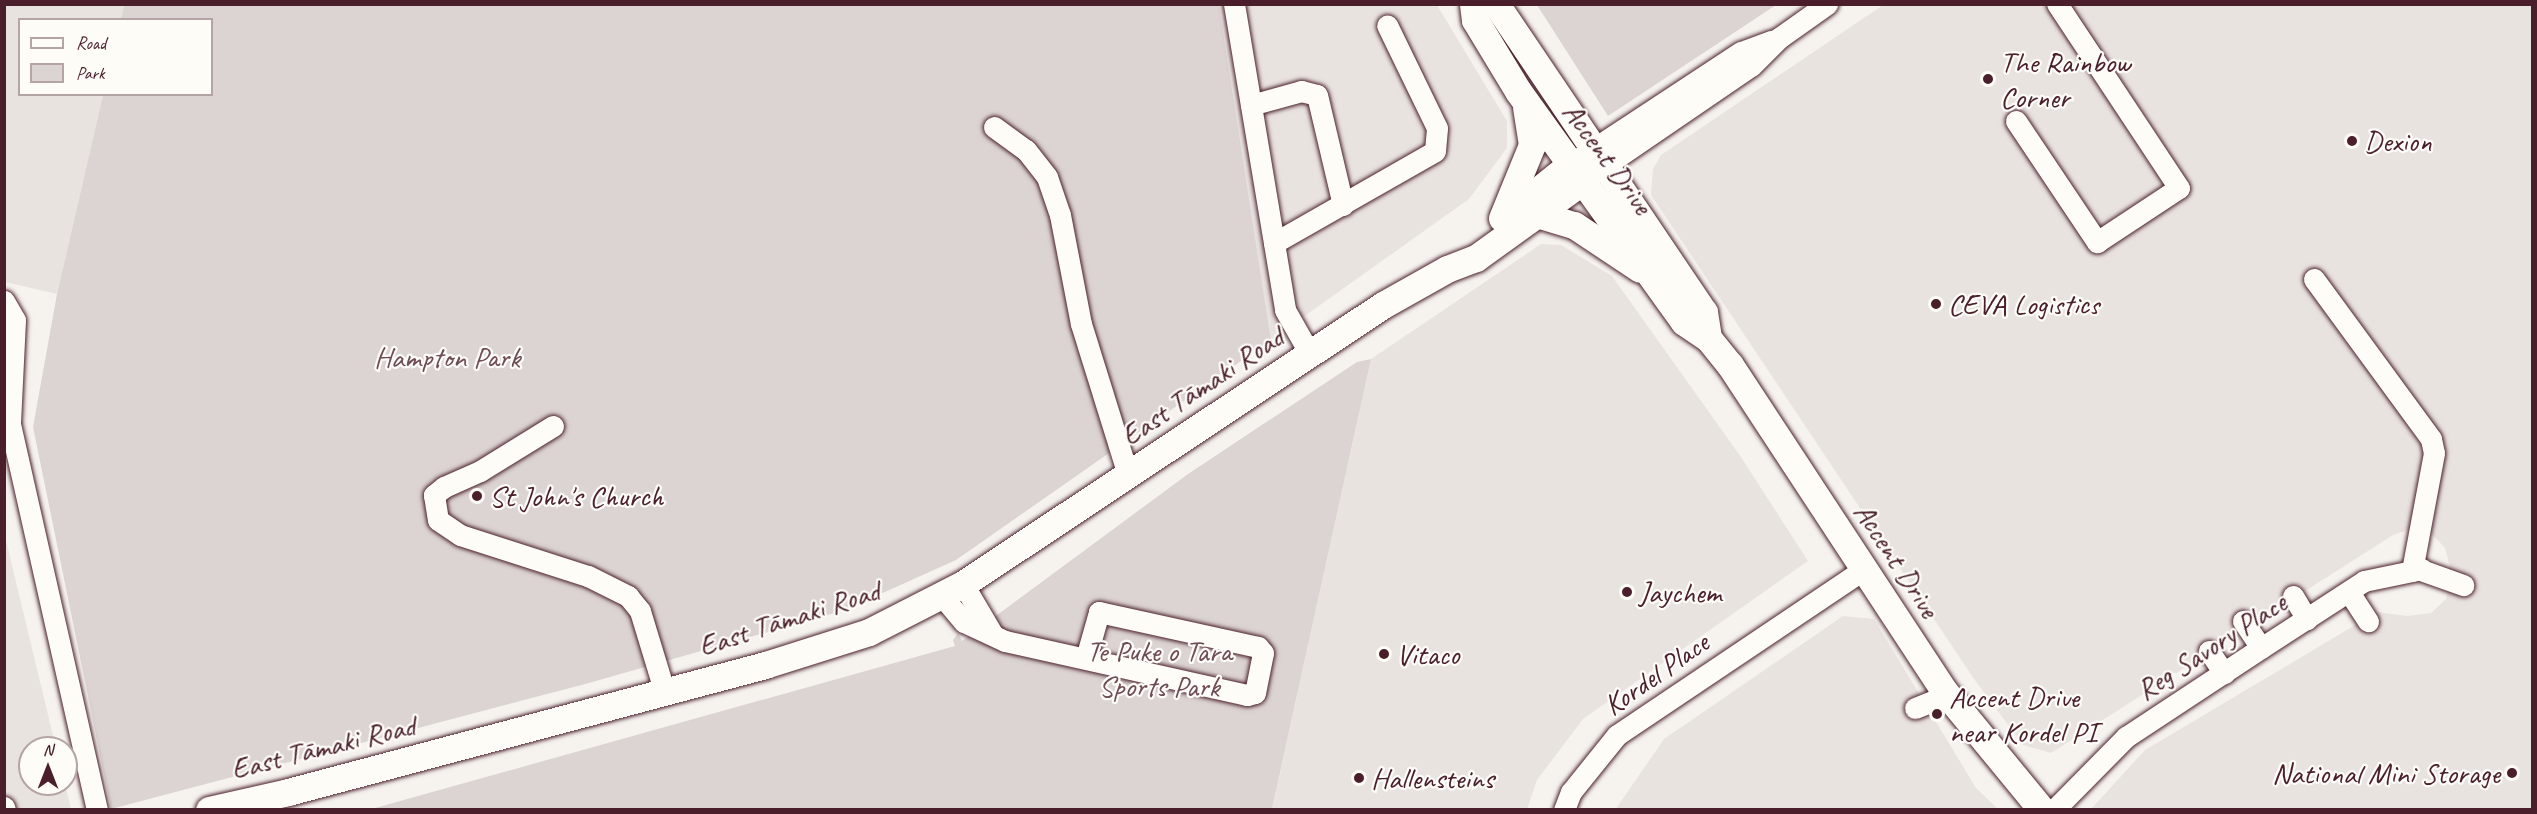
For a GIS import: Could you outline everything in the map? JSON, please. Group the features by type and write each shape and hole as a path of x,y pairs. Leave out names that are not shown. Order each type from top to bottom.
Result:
{"main road":[{"name":"Accent Drive","path":"1473,4 1475,20 1518,91 1589,165 1704,312 1708,338"},
{"name":"Accent Drive","path":"1496,4 1656,280 1684,322 1708,338 1730,365 1947,695 2042,810"},
{"path":"1502,219 1532,145 1528,113 1518,91"},
{"name":"East Tāmaki Road","path":"209,810 288,792 664,690 765,665 869,632 952,590 1383,305 1447,269 1476,258 1537,214 1589,165"},
{"name":"East Tāmaki Road","path":"1447,269 1468,244 1502,219 1589,165"},
{"path":"1537,214 1574,225 1656,280"}],"street":[{"path":"1234,4 1285,310 1310,354"},
{"name":"East Tāmaki Road","path":"1589,165 1741,52 1779,38 1827,4"},
{"path":"2016,121 2097,242 2179,188 2057,4"},
{"path":"1274,243 1428,159 1438,144 1434,121 1387,25"},
{"path":"1251,105 1301,91 1317,95 1343,205"},
{"path":"994,127 1026,150 1047,177 1060,215 1081,324 1128,475"},
{"path":"2314,279 2431,439 2434,453 2418,570 2463,585"},
{"path":"4,301 15,320 10,424 97,810"},
{"path":"554,426 480,471 444,487 434,495 438,520 460,535 588,576 628,596 640,611 664,690"},
{"path":"4,433 23,484"},
{"name":"Kordel Place","path":"1564,810 1571,792 1617,735 1864,569"},
{"name":"Reg Savory Place","path":"2054,810 2126,737 2364,582 2418,570"},
{"path":"952,590 964,622 1005,641 1251,695 1256,689 1263,653 1258,647 1099,612 1086,658"},
{"path":"2349,592 2368,621"},
{"path":"2293,596 2307,619"},
{"path":"2243,621 2261,648"},
{"path":"2209,651 2224,673"},
{"path":"1915,708 1947,695"}],"shaded area":[{"path":"5,5 124,5 121,18 18,18 18,96 103,96 57,294 5,282"},
{"path":"1219,5 1437,5 1507,121 1507,148 1469,199 1271,340"},
{"path":"1883,5 2532,5 2532,809 2091,809 2145,750 2377,612 2407,616 2431,613 2446,599 2452,576 2445,548 2430,532 2408,530 2393,535 2051,753 2023,745 1974,679 1651,195 1653,169 1661,155"},
{"path":"1541,244 1561,245 1612,276 1741,457 1808,561 1583,719 1537,780 1527,809 1272,810 1371,359"},
{"path":"4,532 53,736 18,736 18,796 68,796 71,809 5,809"},
{"path":"1843,616 1874,619 1976,788 1998,809 1615,810 1664,739"}],"green space":[{"name":"Hampton Park","path":"124,5 1219,5 1271,340 956,560 845,610 589,683 111,809 33,427 57,294 103,96 213,96 213,18 121,18"},
{"path":"1537,5 1776,5 1608,116"},
{"name":"Te Puke o Tara Sports Park","path":"1371,359 1272,809 368,810 955,646 953,640 958,633 962,641 1188,474 1357,362"}],"place":[{"name":"The Rainbow Corner","path":"1988,79"},
{"name":"Dexion","path":"2352,141"},
{"name":"CEVA Logistics","path":"1936,304"},
{"name":"St John's Church","path":"477,496"},
{"name":"Jaychem","path":"1627,592"},
{"name":"Vitaco","path":"1384,654"},
{"name":"Accent Drive near Kordel PI","path":"1937,714"},
{"name":"National Mini Storage","path":"2512,773"},
{"name":"Hallensteins","path":"1359,778"}]}
